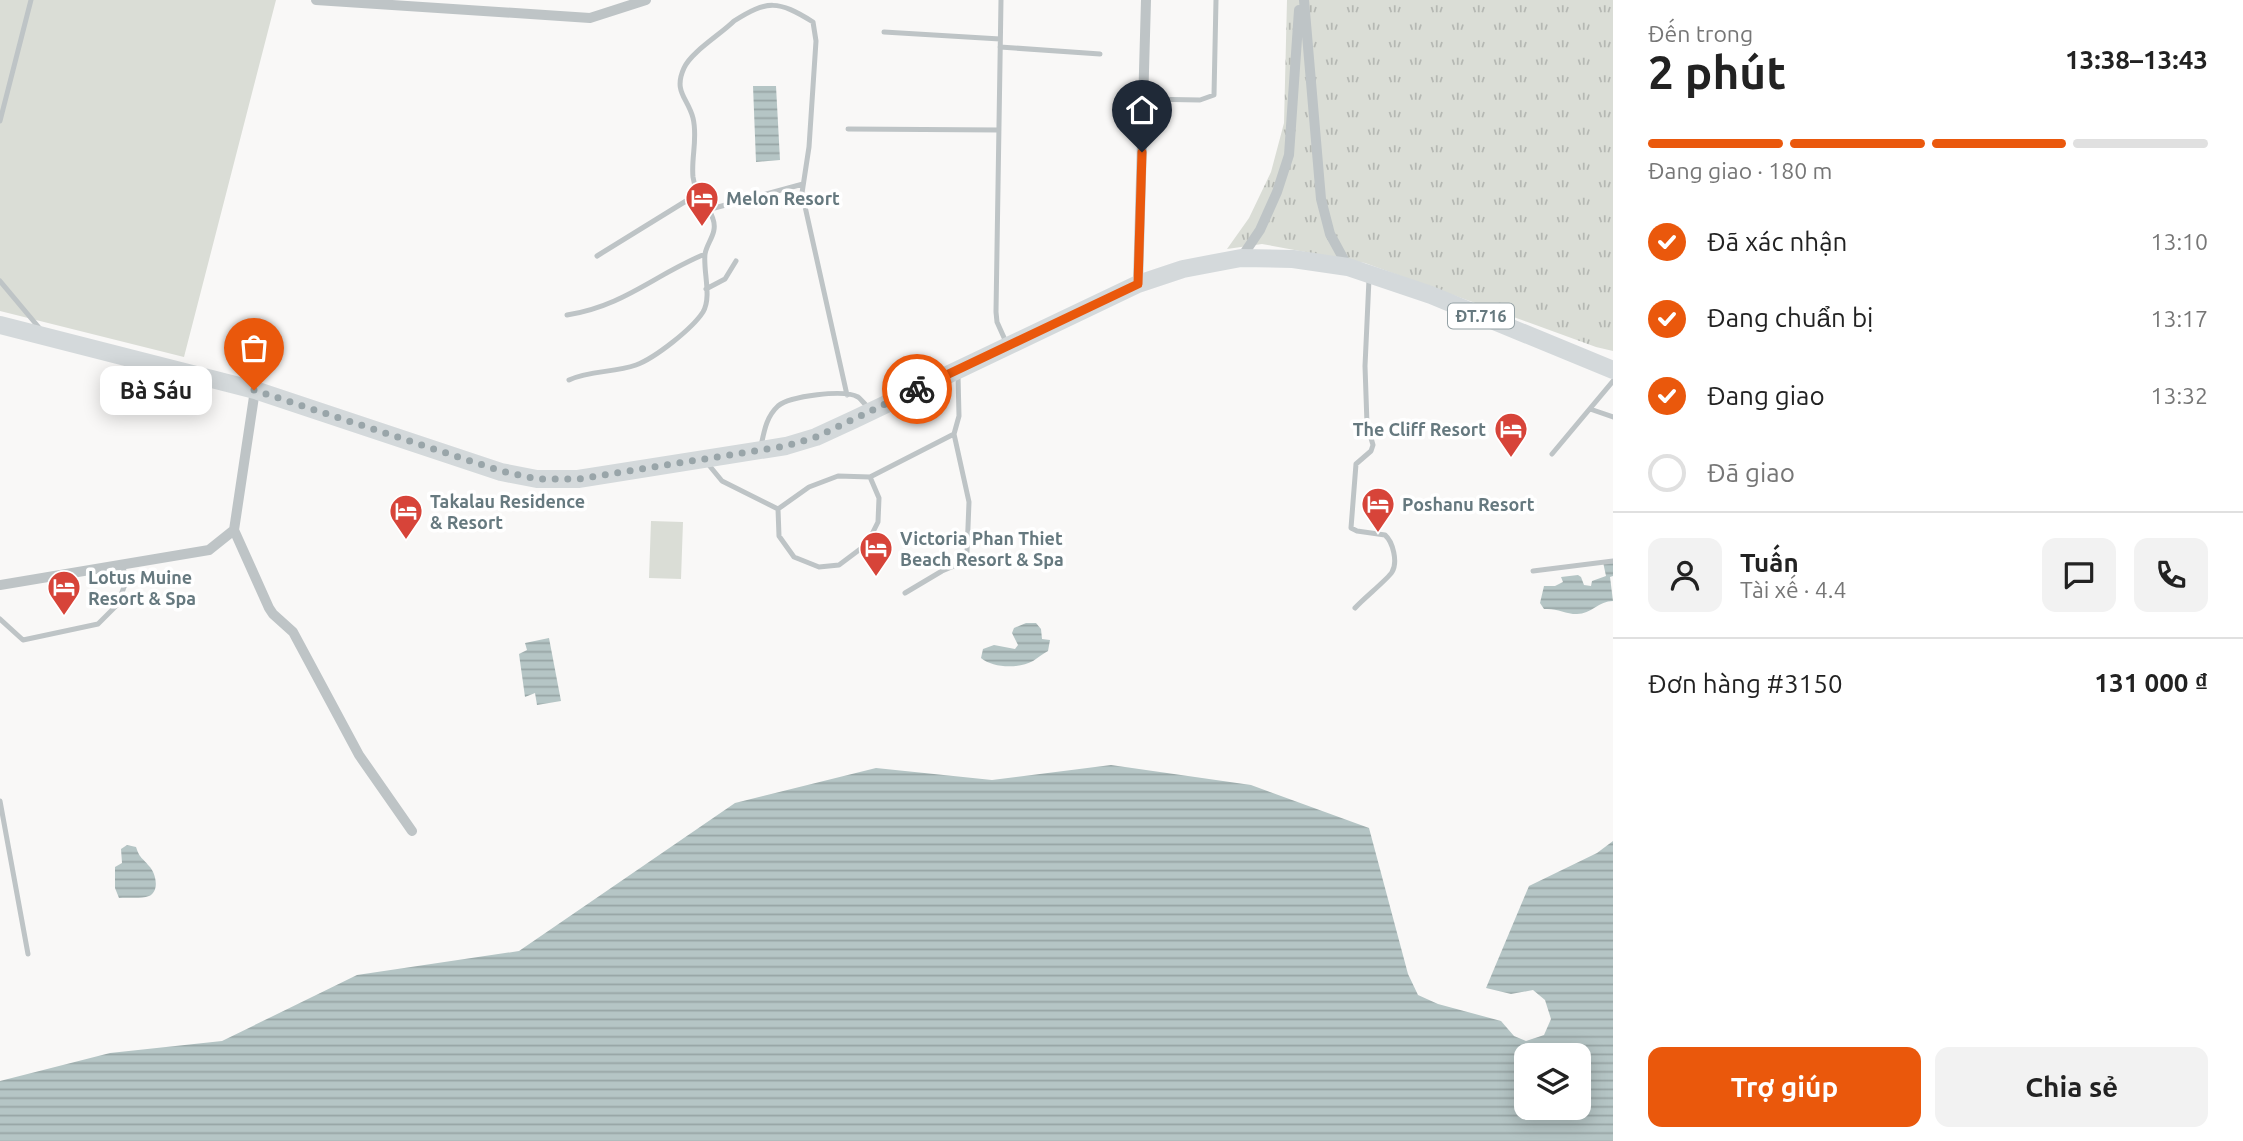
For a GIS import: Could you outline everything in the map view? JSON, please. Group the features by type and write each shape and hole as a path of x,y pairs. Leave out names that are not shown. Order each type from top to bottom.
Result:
{"main road":[{"name":"ĐT.716","path":"0,326 254,390 501,471 537,479 578,479 760,450 816,437 958,369 1009,348 1138,284 1183,268 1241,258 1293,259 1348,267 1430,295 1613,370"}],"street":[{"path":"316,0 590,18 646,0"},
{"path":"1138,284 1146,0"},
{"path":"1241,258 1260,230 1278,192 1289,155 1302,0"},
{"path":"1302,0 1321,199 1331,233 1348,267"},
{"path":"254,390 234,530 269,608 293,632 359,755 412,831"},
{"path":"0,585 209,550 234,530"}],"lane":[{"path":"0,121 31,0"},
{"path":"569,380 581,374 638,365 661,351 697,321 705,309 705,254 714,234 715,221 698,197 693,175 696,149 693,116 681,93 683,69 688,61 751,6 768,0 790,8 813,22 816,41 809,147 802,193 847,395"},
{"path":"1001,0 996,312 997,322 1009,348"},
{"path":"1143,99 1200,100 1214,95 1216,0"},
{"path":"884,32 1000,39"},
{"path":"1000,47 1100,54"},
{"path":"848,129 999,130"},
{"path":"707,210 803,184"},
{"path":"597,256 686,201 698,197"},
{"path":"567,315 604,306 630,295 705,254"},
{"path":"706,289 725,279 736,261"},
{"path":"1355,608 1392,572 1394,562 1392,547 1385,535 1351,528 1356,464 1371,451 1373,445 1367,424 1365,366 1369,275"},
{"path":"0,281 47,338"},
{"path":"905,593 961,563 967,552 969,502 954,434 959,416 958,369"},
{"path":"1552,454 1613,381"},
{"path":"760,450 768,418 779,404 833,393 856,396 872,411"},
{"path":"1590,409 1613,417"},
{"path":"778,509 809,487 838,476 870,477 954,434"},
{"path":"704,459 722,481 778,509"},
{"path":"778,509 779,536 794,557 819,567 839,565 867,544 878,522 879,498 870,477"},
{"path":"1533,570 1613,561"},
{"path":"0,619 23,640 98,624 117,605 126,582 122,565"},
{"path":"0,801 28,954"}],"green space":[{"path":"0,0 276,0 184,357 0,311"},
{"path":"1287,0 1613,0 1613,351 1365,263 1262,244 1227,249 1249,218 1271,172 1284,123"},
{"path":"651,521 683,522 681,579 649,578"}],"shaded area":[{"path":"753,86 776,86 780,160 756,162"},
{"path":"1613,559 1613,576 1610,577 1613,601 1577,614 1544,609 1540,603 1544,586 1555,586 1563,582 1561,577 1578,575 1584,585 1591,586 1592,581 1606,576 1603,562"},
{"path":"1026,623 1036,623 1041,629 1042,639 1050,640 1048,651 1027,664 1013,666 992,664 981,658 983,649 994,645 1015,649 1018,645 1012,633 1014,628"},
{"path":"549,638 561,701 537,705 535,693 525,697 519,654 527,650 525,643"},
{"path":"1111,765 1251,785 1369,828 1408,974 1418,995 1438,1004 1501,1021 1514,1036 1526,1041 1544,1035 1551,1019 1545,1000 1533,990 1511,994 1486,988 1529,886 1597,853 1613,841 1613,1141 0,1141 0,1081 110,1053 222,1041 357,975 519,951 735,803 876,768 992,780"},
{"path":"127,845 136,847 154,873 156,886 149,896 119,898 115,888 115,867 122,863 121,849"}],"way so far":[{"path":"254,390 501,471 537,479 578,479 786,446 816,437 917,389"}],"place":[{"name":"Melon Resort","path":"702,228"},
{"name":"Bà Sáu","path":"254,390"},
{"name":"The Cliff Resort","path":"1511,459"},
{"name":"Poshanu Resort","path":"1378,534"},
{"name":"Takalau Residence & Resort","path":"406,541"},
{"name":"Victoria Phan Thiet Beach Resort & Spa","path":"876,578"},
{"name":"Lotus Muine Resort & Spa","path":"64,617"}],"route":[{"path":"917,389 1009,348 1138,284 1142,152"}]}
